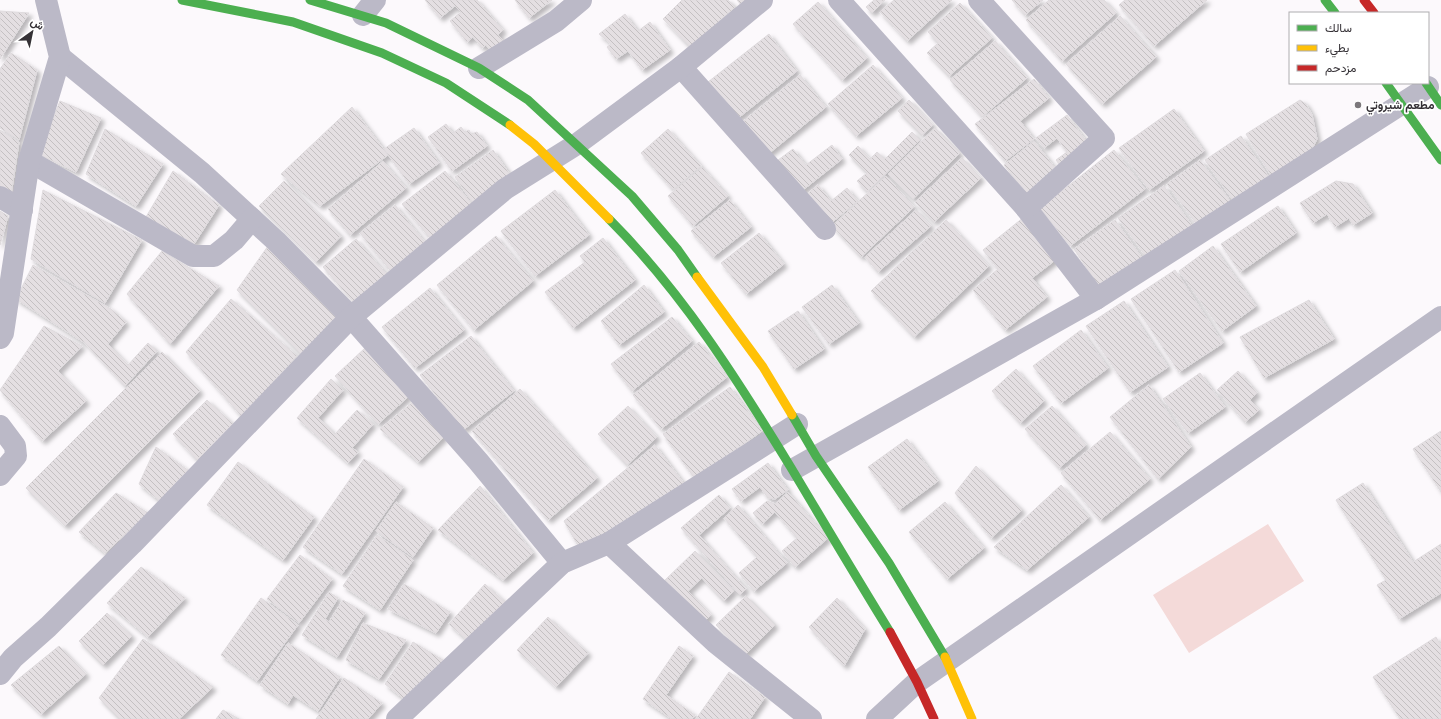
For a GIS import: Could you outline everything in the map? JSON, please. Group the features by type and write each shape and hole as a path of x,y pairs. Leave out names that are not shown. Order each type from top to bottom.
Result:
{"street":[{"path":"1,334 29,161 60,57 46,0"},
{"path":"182,0 293,22 382,53 446,83 506,122 534,144 551,160 621,231 706,334 740,384 890,632 917,682 934,719"},
{"path":"310,0 369,7 405,31 479,68 528,100 632,196 678,250 763,367 816,456 889,563 948,661 972,719"},
{"path":"479,68 556,21 581,0"},
{"path":"0,674 13,658 48,628 132,544 352,317 505,189 577,144 681,67 762,0"},
{"path":"839,0 1026,208 1096,299"},
{"path":"979,0 1104,138 1026,208"},
{"path":"1324,0 1334,12"},
{"path":"1364,0 1373,12"},
{"path":"60,57 202,173 252,219 352,317 478,461 562,562"},
{"path":"681,67 825,229"},
{"path":"1387,84 1441,160"},
{"path":"792,470 1096,299 1401,104 1427,85 1441,105"},
{"path":"29,161 193,256 214,256 234,240 252,219"},
{"path":"0,197 22,210"},
{"path":"877,719 917,682 1441,317"},
{"path":"397,719 562,562 608,543 797,424"},
{"path":"0,426 15,446 16,456 0,475"},
{"path":"608,543 716,643 810,719"}],"shaded area":[{"path":"1268,524 1304,581 1189,653 1153,595"}],"building":[{"path":"425,0 477,0 503,30 498,35 505,43 493,54 486,45 482,48 473,37 467,42 450,21 461,12 455,6 440,18"},
{"path":"515,0 552,0 529,18"},
{"path":"682,0 728,0 735,7 691,48 663,19"},
{"path":"737,0 749,0 742,6"},
{"path":"874,0 885,0 872,13 866,7"},
{"path":"894,0 952,0 907,41 880,12"},
{"path":"1012,0 1043,0 1025,15"},
{"path":"1049,0 1104,0 1116,13 1062,61 1026,20"},
{"path":"1125,0 1207,0 1154,46 1119,5"},
{"path":"818,2 867,58 842,80 793,24"},
{"path":"960,3 992,38 949,76 927,53 938,43 928,32"},
{"path":"0,11 29,13 0,59"},
{"path":"625,14 638,31 650,22 670,50 642,70 628,51 616,59 607,47 611,44 599,34"},
{"path":"1120,16 1156,57 1102,104 1066,64"},
{"path":"769,34 797,71 737,119 708,82"},
{"path":"995,41 1027,78 982,117 950,80"},
{"path":"11,53 37,70 19,140 0,128 0,69"},
{"path":"873,65 902,98 856,136 828,104"},
{"path":"800,75 826,107 767,155 740,124"},
{"path":"1034,79 1049,98 1020,121 1034,139 1005,161 975,124"},
{"path":"909,100 933,125 922,135 898,111"},
{"path":"1300,100 1306,104 1312,115 1317,139 1310,153 1272,177 1246,134"},
{"path":"60,101 101,118 76,172 38,154"},
{"path":"352,107 388,155 320,206 281,174"},
{"path":"1174,109 1204,151 1149,190 1119,148"},
{"path":"1067,115 1090,146 1062,168 1056,160 1067,152 1057,138 1044,148 1036,138"},
{"path":"446,124 453,133 461,127 465,132 469,130 471,134 477,132 487,146 452,171 428,137"},
{"path":"414,128 439,163 409,184 384,149"},
{"path":"935,128 960,153 913,199 888,174"},
{"path":"105,129 163,164 136,206 86,174"},
{"path":"668,129 701,166 673,190 641,153"},
{"path":"0,130 19,142 11,195 0,187"},
{"path":"912,132 920,140 867,192 857,181 867,173 849,155 858,146 870,159 877,152 885,159"},
{"path":"1241,136 1270,179 1234,202 1205,160"},
{"path":"1034,141 1059,173 1029,197 1004,165"},
{"path":"832,145 842,159 798,194 774,163 793,149 806,165"},
{"path":"493,150 513,179 475,206 455,177"},
{"path":"1114,150 1145,189 1070,246 1040,208"},
{"path":"962,158 981,178 934,222 915,202"},
{"path":"1200,160 1231,202 1198,226 1167,184"},
{"path":"383,161 406,188 350,235 328,209"},
{"path":"702,167 728,196 693,226 668,196"},
{"path":"173,171 219,205 194,244 146,217"},
{"path":"445,171 475,208 433,242 402,204"},
{"path":"886,176 914,207 861,257 832,226"},
{"path":"284,181 341,236 316,262 259,206"},
{"path":"1336,181 1353,184 1372,213 1353,225 1349,218 1335,227 1327,214 1313,223 1300,203"},
{"path":"818,185 831,201 847,188 858,201 830,224 806,195"},
{"path":"1164,186 1195,230 1150,262 1118,218"},
{"path":"43,190 142,240 105,303 31,259"},
{"path":"555,190 589,235 535,276 501,231"},
{"path":"730,200 751,227 713,257 691,231"},
{"path":"395,205 428,246 393,274 360,233"},
{"path":"1278,206 1296,233 1240,272 1221,244"},
{"path":"916,210 931,226 878,272 865,257"},
{"path":"0,211 8,216 0,245"},
{"path":"1024,217 1058,258 1032,278 1047,297 1005,330 973,290 998,269 983,250"},
{"path":"946,220 989,266 914,337 871,291"},
{"path":"1115,220 1145,262 1102,291 1074,249"},
{"path":"759,233 784,264 746,294 721,263"},
{"path":"496,236 533,281 474,330 437,285"},
{"path":"603,238 635,280 573,328 545,292 585,262 580,256"},
{"path":"356,239 389,277 356,305 323,267"},
{"path":"268,246 338,318 301,354 237,290"},
{"path":"1213,246 1256,306 1222,331 1179,271"},
{"path":"162,251 219,286 170,344 127,294"},
{"path":"33,265 111,309 126,322 108,344 128,365 148,343 157,351 125,386 85,343 16,299"},
{"path":"1175,270 1223,343 1179,372 1131,299"},
{"path":"644,285 664,312 619,345 601,321"},
{"path":"832,285 859,323 829,344 802,307"},
{"path":"430,288 464,330 415,368 382,327"},
{"path":"231,299 297,356 242,417 186,352"},
{"path":"1309,300 1334,339 1264,378 1240,337"},
{"path":"1124,301 1168,367 1130,392 1086,326"},
{"path":"798,311 824,349 794,369 768,331"},
{"path":"672,317 692,341 632,391 611,364"},
{"path":"44,326 82,346 58,371 86,401 42,441 0,390"},
{"path":"1081,330 1108,368 1061,403 1033,366"},
{"path":"471,336 514,391 463,430 420,375"},
{"path":"699,342 727,377 661,429 633,395"},
{"path":"365,348 409,396 378,424 335,376"},
{"path":"162,352 200,391 65,526 26,488"},
{"path":"1016,369 1044,401 1020,423 992,391"},
{"path":"1238,371 1257,393 1250,400 1259,410 1245,422 1217,390"},
{"path":"1200,373 1225,407 1188,433 1163,399"},
{"path":"331,379 343,390 318,418 335,434 357,410 373,424 352,448 358,452 348,463 297,418"},
{"path":"1149,385 1191,447 1158,479 1110,417"},
{"path":"730,387 762,431 695,479 663,434"},
{"path":"520,389 597,478 548,520 472,431"},
{"path":"207,400 233,424 197,460 173,434"},
{"path":"414,401 445,436 418,462 380,429"},
{"path":"628,406 657,437 627,465 598,434"},
{"path":"1052,406 1086,445 1059,468 1025,429"},
{"path":"1441,431 1441,492 1413,449"},
{"path":"1110,432 1150,479 1100,520 1061,473"},
{"path":"907,439 938,481 899,510 868,467"},
{"path":"655,445 685,485 581,551 564,521"},
{"path":"156,447 189,471 161,502 139,484"},
{"path":"364,459 403,487 342,574 303,547"},
{"path":"238,462 314,517 283,560 207,505"},
{"path":"768,463 788,490 775,499 768,498 760,487 741,501 732,489"},
{"path":"976,466 1022,510 991,538 955,493"},
{"path":"1363,483 1413,562 1441,544 1441,593 1399,619 1377,585 1386,580 1336,500"},
{"path":"1061,485 1089,517 1027,570 994,547"},
{"path":"480,486 533,553 503,580 438,530"},
{"path":"788,492 828,538 795,567 782,551 797,538 775,512 762,524 753,513 767,501 775,504"},
{"path":"116,493 148,513 105,553 79,532"},
{"path":"719,495 730,508 699,535 746,589 740,595 681,528"},
{"path":"396,502 433,528 413,557 376,531"},
{"path":"945,502 984,548 947,579 909,532"},
{"path":"738,505 787,563 754,591 739,573 757,557 724,518"},
{"path":"377,535 413,560 380,610 343,586"},
{"path":"695,551 734,591 724,601 702,578 688,591 711,615 703,623 663,582"},
{"path":"300,555 332,579 299,623 267,599"},
{"path":"141,567 185,598 148,637 107,603"},
{"path":"404,584 450,612 436,633 388,609"},
{"path":"485,584 506,603 470,643 449,624"},
{"path":"329,592 338,598 325,619 329,622 343,600 365,613 337,657 302,635"},
{"path":"746,596 775,625 745,655 716,625"},
{"path":"261,598 298,625 257,681 221,655"},
{"path":"837,598 865,629 844,666 809,627"},
{"path":"107,613 132,636 103,665 79,641"},
{"path":"548,617 588,653 556,687 517,650"},
{"path":"363,623 406,640 379,679 346,660"},
{"path":"1436,637 1441,646 1441,719 1400,719 1373,677"},
{"path":"143,639 213,687 179,719 120,719 99,698"},
{"path":"413,642 448,663 409,703 385,684"},
{"path":"288,643 340,677 318,711 293,695 288,704 260,685"},
{"path":"59,646 86,674 41,714 11,685"},
{"path":"679,646 693,656 666,695 695,715 692,719 672,719 643,699"},
{"path":"729,672 765,697 750,719 696,719"},
{"path":"344,678 382,703 368,719 316,719"},
{"path":"223,710 239,719 216,719"}],"traffic: fast":[{"path":"182,0 293,22 382,53 446,83 510,125"},
{"path":"310,0 386,23 479,68 528,100 632,196 678,250 697,277"},
{"path":"1325,0 1334,12"},
{"path":"1387,84 1441,160"},
{"path":"1427,84 1441,105"},
{"path":"609,219 661,276 729,369 790,466 890,632"},
{"path":"792,415 816,456 889,563 945,657"}],"traffic: slow":[{"path":"510,125 534,144 609,219"},
{"path":"697,277 763,367 792,415"},
{"path":"945,657 972,719"}],"traffic: jam":[{"path":"1364,0 1373,12"},
{"path":"890,632 917,682 934,719"}],"place":[{"name":"مطعم شيروتي","path":"1358,105"}]}
